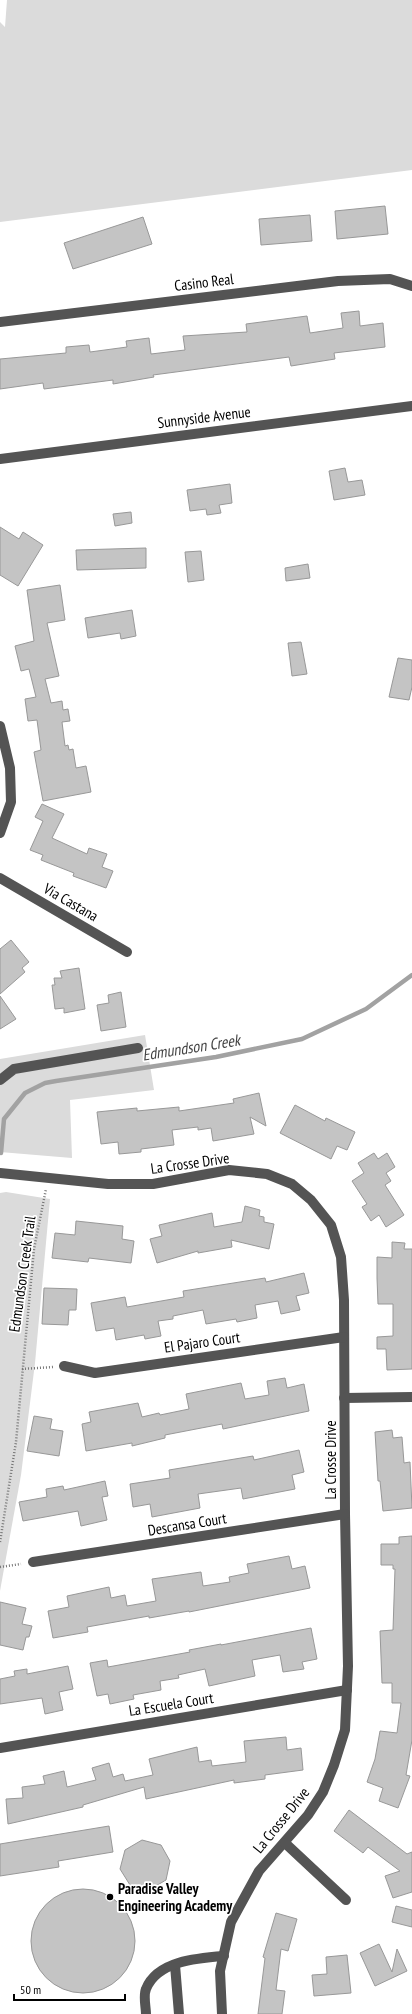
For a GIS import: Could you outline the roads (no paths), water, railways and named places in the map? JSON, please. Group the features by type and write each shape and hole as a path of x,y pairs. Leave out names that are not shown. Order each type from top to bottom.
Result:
{"street":[{"name":"Casino Real","path":"0,322 338,281 390,279 412,286"},
{"name":"Sunnyside Avenue","path":"0,459 412,406"},
{"path":"0,726 10,768 10,802 0,833"},
{"name":"Via Castana","path":"0,878 127,952"},
{"path":"0,1080 14,1069 138,1048"},
{"name":"La Crosse Drive","path":"0,1173 48,1176 108,1184 154,1184 229,1170 267,1174 292,1184 311,1200 331,1225 341,1257 344,1337 347,1690 345,1730 334,1765 323,1792 312,1809 285,1843 258,1871 234,1915 231,1922 220,1971 222,2014"},
{"name":"El Pajaro Court","path":"64,1366 95,1373 344,1337"},
{"path":"344,1398 412,1396"},
{"name":"Descansa Court","path":"33,1562 345,1514"},
{"name":"La Escuela Court","path":"0,1748 347,1690"},
{"path":"285,1843 346,1900"},
{"path":"146,2014 145,1990 157,1972 175,1964 224,1956"},
{"path":"175,1964 179,2014"}],"waterway":[{"name":"Edmundson Creek","path":"1,1153 4,1119 25,1093 45,1083 216,1057 302,1039 366,1009 412,975"}],"place":[{"name":"Paradise Valley Engineering Academy","path":"110,1897"}]}
